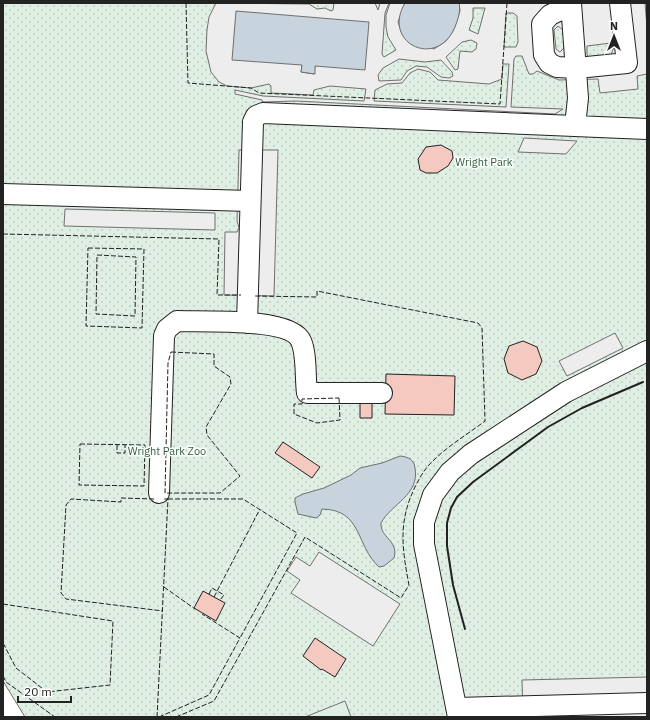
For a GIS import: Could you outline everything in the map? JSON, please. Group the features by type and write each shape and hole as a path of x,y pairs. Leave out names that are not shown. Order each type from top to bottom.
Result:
{"lane":[{"path":"575,126 578,98 577,68 571,4 545,19 541,29 544,55 549,63 557,67 577,68 627,63 620,3"},
{"path":"248,323 253,122 256,116 264,113 647,129"},
{"path":"3,194 250,201"},
{"path":"159,493 164,336 167,329 172,324 177,322 248,323 271,325 290,330 301,340 307,393 382,393"},
{"path":"647,351 566,392 471,454 450,472 433,495 424,522 424,544 457,712 647,702"}],"green space":[{"name":"Wright Park","path":"3,3 647,3 647,717 25,717 3,681"},
{"path":"345,701 351,717 305,717"}],"shaded area":[{"path":"216,3 309,4 317,9 325,8 331,11 333,10 334,3 375,3 378,10 380,3 389,3 385,13 382,54 384,57 396,50 388,37 386,27 386,15 390,3 405,3 398,22 402,34 406,40 409,43 434,49 446,41 453,31 460,11 459,3 645,3 647,27 647,74 637,76 638,89 600,93 598,79 559,80 537,71 533,74 529,74 522,56 516,56 514,59 511,107 563,109 555,114 296,101 263,102 262,100 235,94 235,90 263,96 364,101 366,89 330,86 314,90 313,95 271,93 271,86 269,84 251,88 227,86 219,82 211,72 206,51 209,17","holes":["473,8 485,8 478,34 469,30 473,18","506,13 513,13 517,16 518,42 516,47 504,47","369,22 315,66 314,74 301,72 302,65","558,26 563,30 564,48 560,52 556,49 554,30","471,40 477,43 476,49 472,52 460,51 458,69 455,70 446,57 462,42","611,43 614,47 611,55 589,57 587,55 587,46","399,59 425,62 441,60 452,72 453,76 449,78 441,77 427,67 416,66 407,71 401,80 379,81 378,75 383,68","503,64 509,64 506,107 374,101 375,90 387,84 402,83 410,73 418,69 430,72 438,80 489,84 502,79"]},
{"path":"405,3 459,3 460,6 457,21 447,40 436,47 425,49 414,46 406,40 400,30 400,17"},
{"path":"236,11 369,22 365,70 315,66 315,74 301,72 302,65 232,60"},
{"path":"524,138 577,141 566,154 518,152"},
{"path":"239,150 278,150 274,296 224,295 225,232 237,232 239,228 237,221"},
{"path":"65,209 215,213 215,230 64,226"},
{"path":"615,333 623,348 567,376 559,361"},
{"path":"400,456 408,458 413,462 415,477 409,492 391,510 381,523 381,528 392,543 395,552 394,558 384,566 379,567 371,558 357,530 345,515 335,511 322,509 320,515 316,518 298,514 295,498 324,488 351,475 360,468 382,463"},
{"path":"319,552 400,604 373,646 291,593 300,580 287,571 296,557 310,566"},
{"path":"647,677 647,717 523,717 522,680"}],"building":[{"path":"441,145 452,151 453,158 448,166 437,173 426,173 420,170 418,159 426,147"},
{"path":"523,341 537,347 542,361 536,374 522,380 508,373 504,359 509,346"},
{"path":"386,374 455,376 454,415 385,414"},
{"path":"360,398 372,399 372,418 360,418"},
{"path":"283,442 320,467 312,478 275,453"},
{"path":"203,591 225,603 216,621 194,608"},
{"path":"315,638 346,659 335,677 322,669 321,670 303,656"}],"fence":[{"path":"186,3 188,83 251,88 259,93 500,104 507,3"},
{"path":"3,234 219,239 217,295 241,295"},
{"path":"88,248 144,249 142,328 86,326 88,248"},
{"path":"97,255 136,257 135,316 96,314 97,255"},
{"path":"176,717 214,701 305,537 401,598 409,585 403,547 403,535 406,512 415,487 423,473 434,460 452,444 485,421 482,328 478,323 317,291 317,297 255,296"},
{"path":"171,352 214,354 214,366 230,377 231,384 206,427 207,435 240,476 220,493 165,493 168,363 171,352"},
{"path":"339,398 340,420 317,423 294,414 294,404 302,404 302,399 339,398"},
{"path":"80,444 145,445 144,486 79,485 80,444"},
{"path":"117,445 117,453 125,453 125,445"},
{"path":"154,499 121,498 121,502 71,499 66,505 61,593 66,599 163,611"},
{"path":"157,717 168,499 164,499"},
{"path":"168,499 243,499 297,533 240,638"},
{"path":"214,597 260,509"},
{"path":"164,587 195,609"},
{"path":"209,594 212,588 224,595 220,600"},
{"path":"3,604 113,621 110,685 47,692 16,668 3,643"},
{"path":"159,717 209,695 240,638 202,614"},
{"path":"3,676 6,682 55,717"}],"wall":[{"path":"465,629 453,585 447,546 447,523 451,508 457,497 473,482 548,427 582,408 643,382"}],"park label":[{"name":"Wright Park Zoo","path":"167,451"}]}
